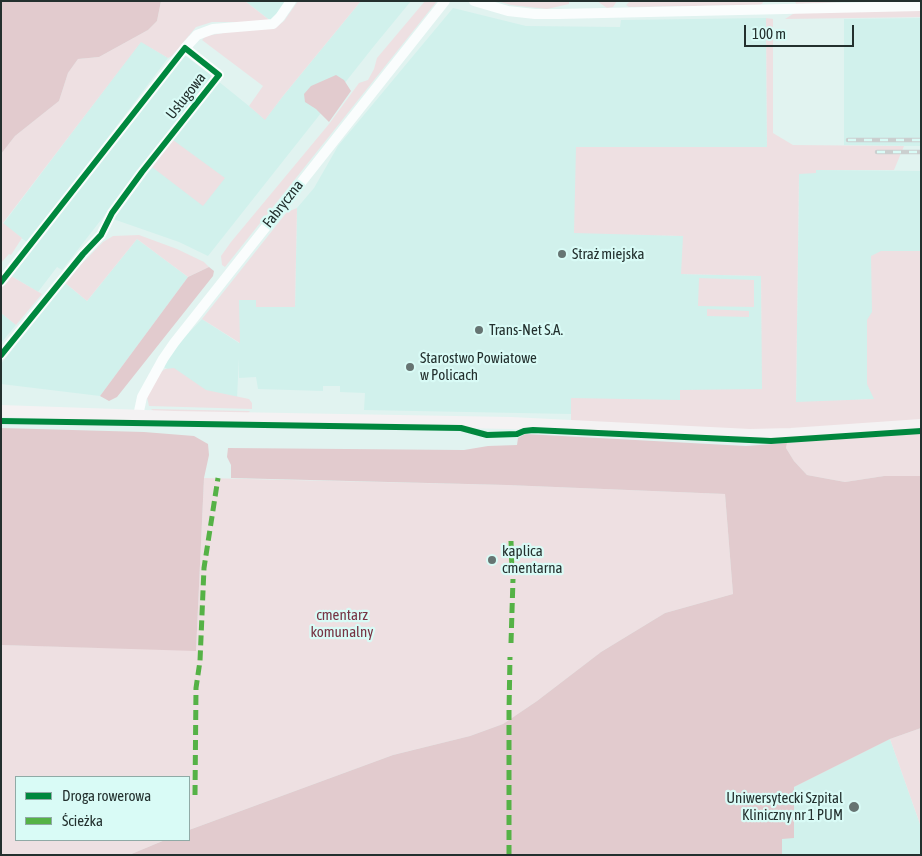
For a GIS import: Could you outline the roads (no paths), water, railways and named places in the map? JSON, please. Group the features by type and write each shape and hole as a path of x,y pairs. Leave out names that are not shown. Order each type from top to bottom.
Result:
{"main road":[{"path":"1,411 138,416 511,423 750,435 921,425"}],"street":[{"name":"Usługowa","path":"1,282 197,35 212,29 273,24 291,1"},
{"name":"Fabryczna","path":"138,416 142,396 174,343 445,1"},
{"path":"474,1 514,12 558,14 921,6"},
{"name":"Usługowa","path":"1,355 83,254 101,235 112,214 142,172 219,75 185,48"}],"railway":[{"path":"848,140 921,140"},
{"path":"877,152 921,152"}],"place":[{"name":"Straż miejska","path":"562,254"},
{"name":"Trans-Net S.A.","path":"479,330"},
{"name":"Starostwo Powiatowe w Policach","path":"410,367"},
{"name":"kaplica cmentarna","path":"492,560"},
{"name":"Uniwersytecki Szpital Kliniczny nr 1 PUM","path":"854,807"}],"park label":[{"name":"cmentarz komunalny","path":"342,624"}]}
